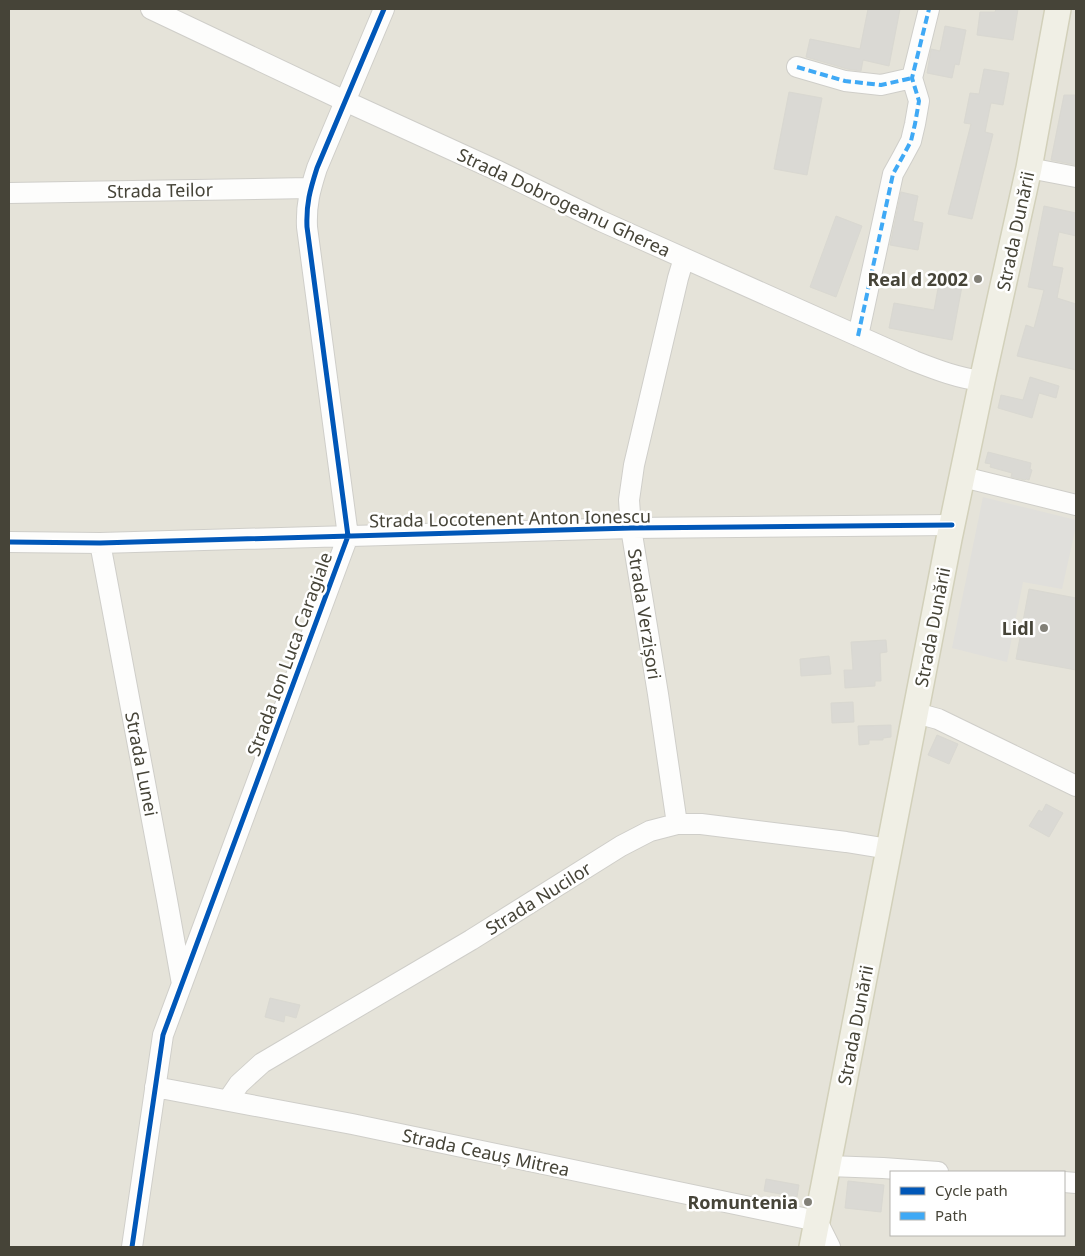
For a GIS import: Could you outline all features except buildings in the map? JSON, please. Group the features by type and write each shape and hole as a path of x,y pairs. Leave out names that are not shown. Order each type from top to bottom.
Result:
{"main road":[{"name":"Strada Dunării","path":"812,1247 952,525 1028,168 1058,9"}],"street":[{"name":"Strada Dobrogeanu Gherea","path":"151,9 601,221 941,372 982,381"},
{"name":"Strada Ion Luca Caragiale","path":"132,1247 163,1035 348,536 306,208 310,188 384,9"},
{"path":"858,336 893,174 911,141 915,124 919,101 912,78 929,9"},
{"path":"797,67 845,81 881,85 912,78"},
{"path":"1028,168 1076,177"},
{"name":"Strada Teilor","path":"9,193 310,188"},
{"name":"Strada Verzișori","path":"677,824 631,528 629,500 634,465 684,258"},
{"path":"963,477 1076,505"},
{"name":"Strada Locotenent Anton Ionescu","path":"9,542 100,543 631,528 952,525"},
{"name":"Strada Lunei","path":"100,543 182,984"},
{"path":"916,713 938,720 1076,786"},
{"name":"Strada Nucilor","path":"228,1100 239,1084 262,1063 472,940 621,846 650,831 677,824 701,824 890,849"},
{"name":"Strada Ceauș Mitrea","path":"155,1086 352,1124 817,1221"},
{"path":"828,1166 924,1171"},
{"path":"817,1221 830,1247"}],"shaded area":[{"path":"9,9 1076,9 1076,1247 9,1247"},
{"path":"983,497 1076,520 1062,589 1023,582 1007,662 952,648"}],"marked path":[{"path":"858,336 893,174 911,141 915,124 919,101 912,78 929,9"},
{"path":"797,67 845,81 881,85 912,78"}],"cycle path":[{"path":"132,1247 163,1035 348,536 307,227 307,211 310,190 317,168 384,9"},
{"path":"9,542 100,543 631,528 952,525"}],"place":[{"name":"Real d 2002","path":"978,279"},
{"name":"Lidl","path":"1044,628"},
{"name":"Romuntenia","path":"808,1202"}]}
